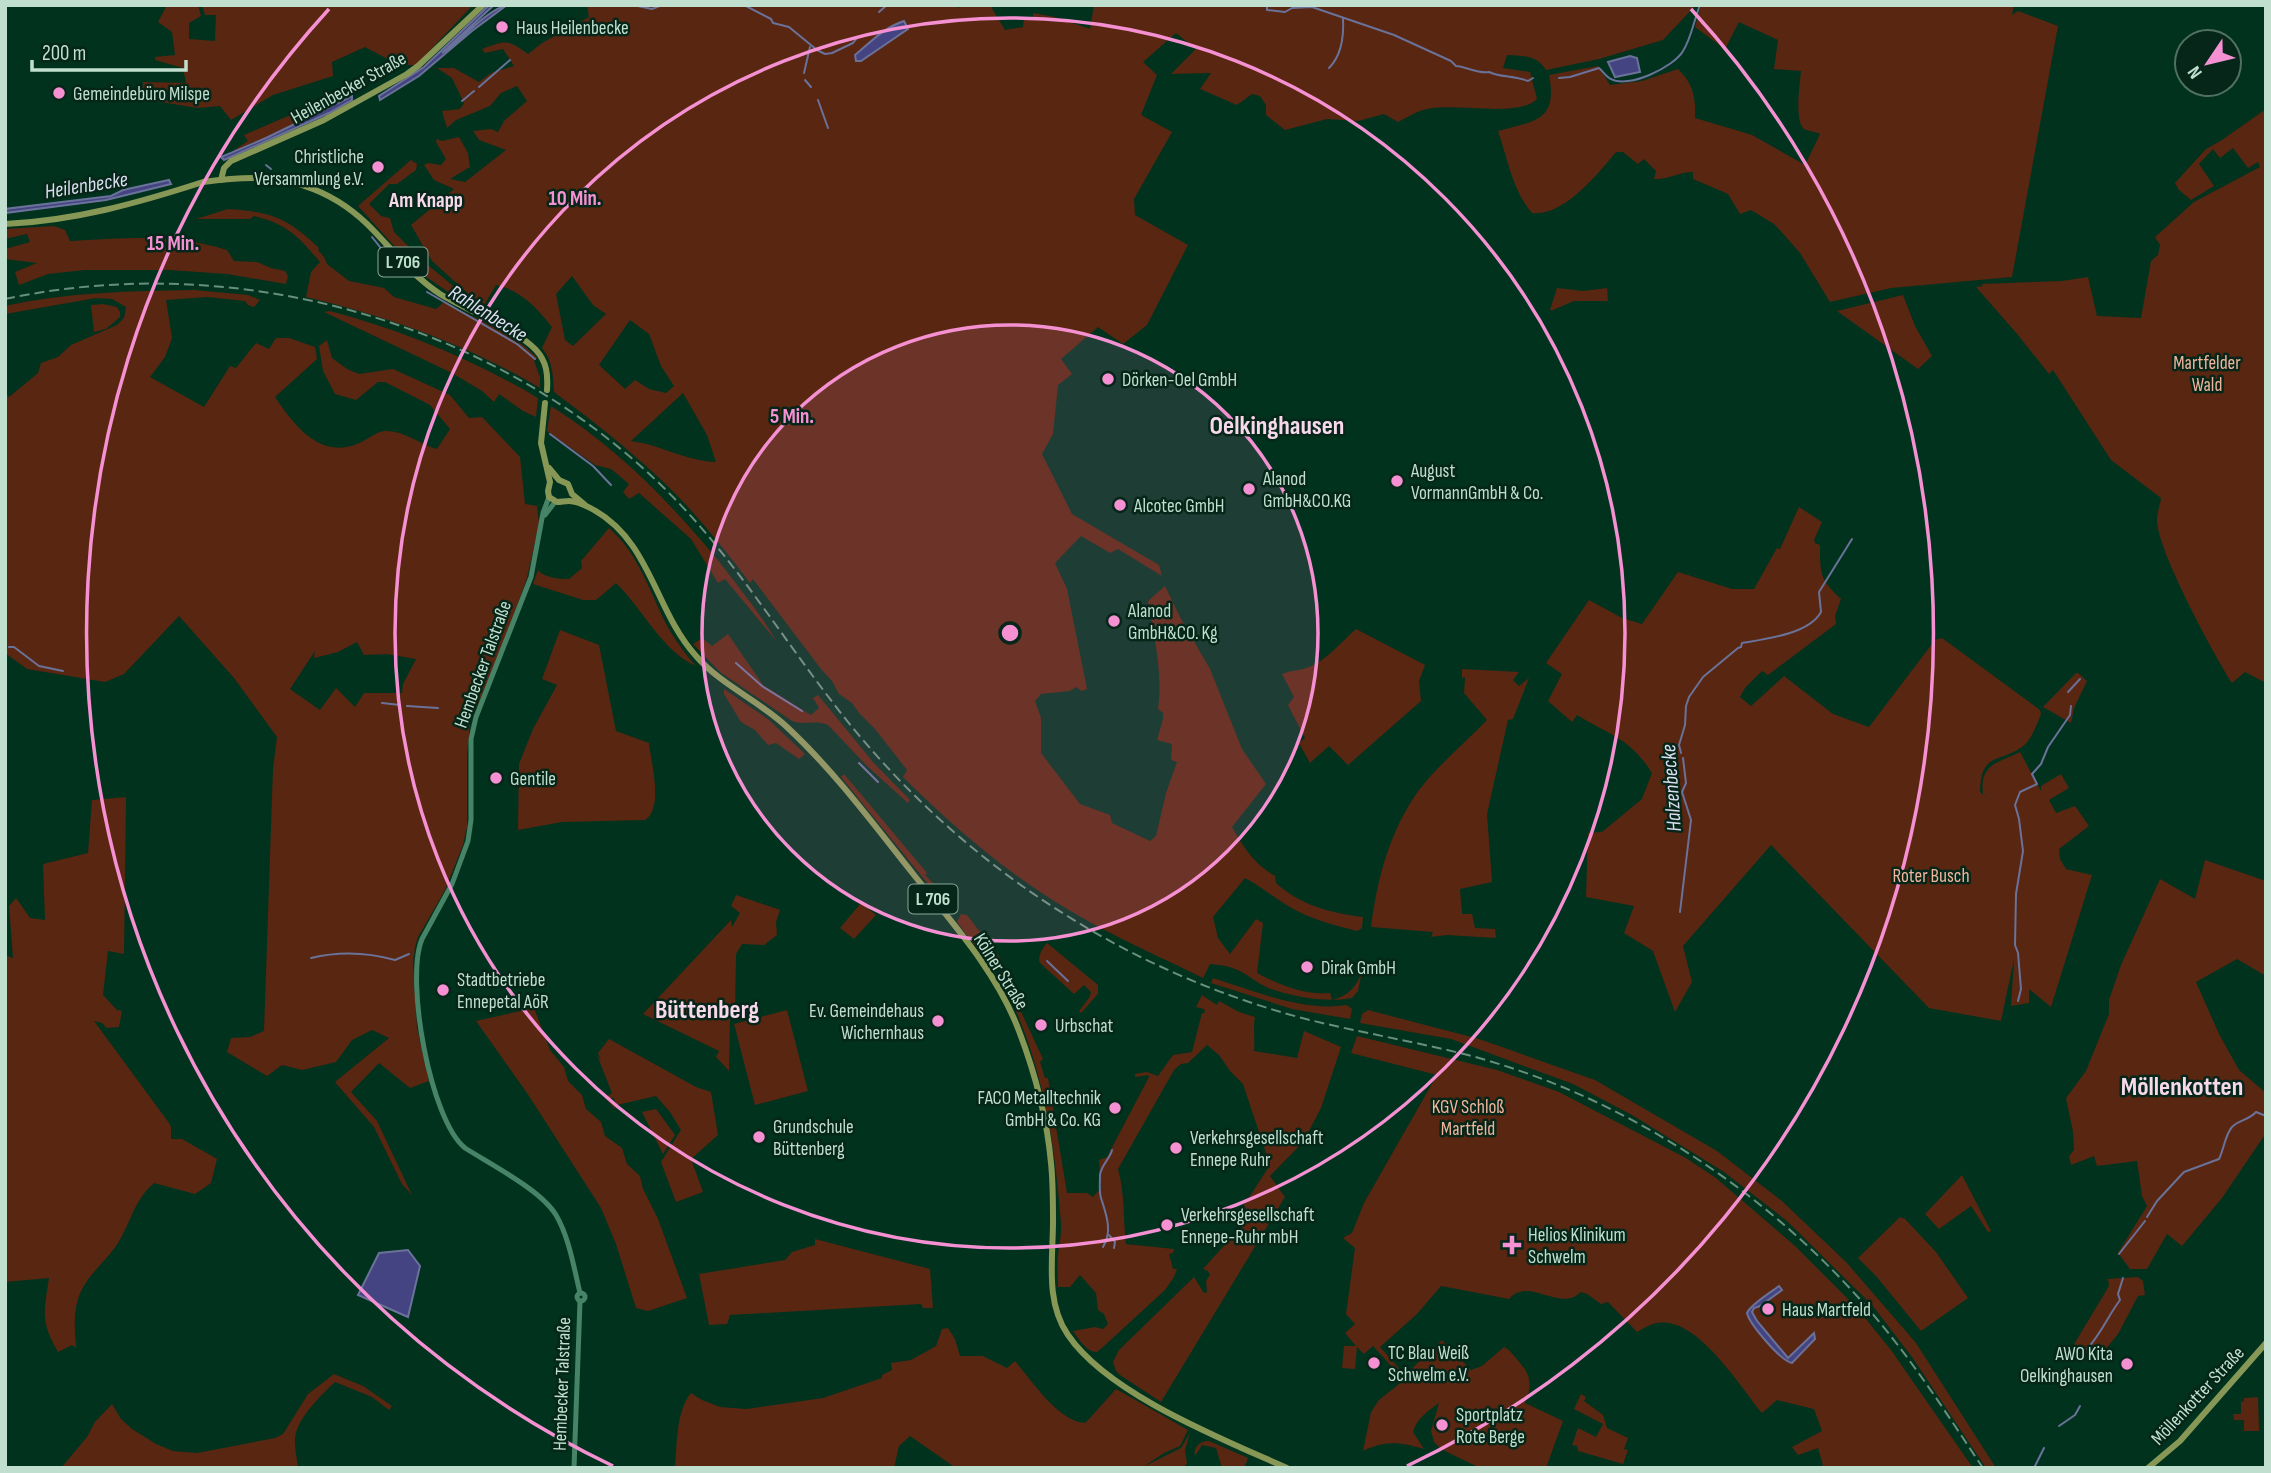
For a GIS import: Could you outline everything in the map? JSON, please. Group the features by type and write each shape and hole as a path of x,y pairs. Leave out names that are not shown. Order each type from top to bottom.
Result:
{"main road":[{"name":"Heilenbecker Straße","path":"221,180 224,168 231,161 324,120 418,66 484,5"},
{"path":"5,224 47,221 105,211 221,180"},
{"name":"L 706","path":"221,180 282,180 312,188 339,202 368,225 407,267 433,289 531,345 544,363 548,376 547,390"},
{"path":"545,403 541,443 550,485 548,491 552,499"},
{"name":"Kölner Straße","path":"547,467 559,480 566,483 585,505 611,522 629,540 644,562 674,626 696,656 718,677 780,721 810,751 928,892 1000,990 1024,1045 1049,1144 1052,1181 1052,1287 1058,1317 1069,1338 1091,1362 1122,1385 1205,1431 1287,1468"},
{"path":"550,485 559,480"},
{"path":"565,501 571,491"},
{"name":"Kölner Straße","path":"552,499 585,505"},
{"name":"Möllenkotter Straße","path":"2149,1467 2185,1435 2266,1343"}],"street":[{"name":"Hembecker Talstraße","path":"552,499 542,521 531,577 476,717 471,739 471,820 468,841 452,884 419,947 417,961 420,1031 434,1087 451,1133 465,1148 536,1195 551,1208 562,1229 580,1293 577,1297 580,1301 574,1468"}],"green space":[{"path":"167,5 198,5 201,16 189,23 189,39 215,41 216,15 205,15 202,5 473,5 416,65 399,65 365,47 332,62 333,76 273,95 231,120 220,106 198,108 142,99 143,82 186,83 183,68 155,60 155,57 175,55 172,32 158,22"},
{"path":"587,5 958,5 958,8 964,5 990,5 1005,30 1023,27 1024,19 1033,18 1033,13 1090,29 1094,5 1696,5 1663,40 1599,59 1546,70 1534,59 1507,55 1503,68 1530,72 1537,99 1527,105 1499,109 1435,108 1420,111 1398,122 1384,114 1358,121 1327,119 1285,130 1266,115 1266,105 1260,96 1252,94 1237,105 1200,89 1211,73 1171,74 1196,49 1176,33 1143,62 1157,75 1141,115 1172,132 1134,199 1135,215 1188,245 1147,325 1123,344 1098,327 1061,359 1072,374 1058,385 1053,434 1042,454 1072,514 1159,565 1162,576 1118,549 1110,553 1081,536 1055,563 1067,589 1087,689 1081,691 1077,687 1069,691 1041,694 1035,701 1041,718 1041,753 1080,804 1110,815 1112,823 1150,841 1156,836 1166,793 1177,762 1171,760 1172,744 1157,740 1163,713 1158,709 1159,668 1148,601 1165,586 1210,669 1242,749 1266,784 1232,827 1236,835 1255,861 1275,876 1276,883 1285,891 1327,910 1363,917 1362,928 1357,931 1322,921 1296,911 1245,878 1213,917 1218,938 1230,954 1256,919 1263,923 1257,973 1302,991 1330,993 1332,1000 1300,997 1271,989 1242,972 1224,966 1210,964 1203,978 1088,921 1038,891 991,856 903,777 907,770 875,729 852,703 839,694 832,681 753,579 750,583 683,502 633,454 554,392 550,363 542,348 552,327 541,314 521,296 496,285 483,307 432,261 411,225 454,189 434,180 424,165 441,165 446,159 436,142 437,139 442,141 459,137 468,153 470,167 450,179 465,182 506,150 479,140 473,131 491,129 498,132 504,121 527,101 517,86 501,93 490,106 456,120 447,128 442,111 460,109 464,103 452,78 437,68 454,68 479,82 491,73 514,66 503,49 485,53 482,49 511,43 528,54 542,43 589,17","holes":["572,276 593,305 606,314 573,346 565,340 556,294","630,320 649,334 661,366 674,386 666,393 649,389 635,380 625,389 599,365","683,393 707,435 716,462 694,459 631,441"]},
{"path":"1701,5 2014,5 2012,15 2018,11 2058,26 2012,277 1891,288 1830,302 1800,253 1774,224 1751,210 1740,214 1728,194 1693,179 1693,172 1654,179 1656,171 1644,159 1638,164 1623,152 1616,152 1579,193 1567,202 1544,212 1532,213 1515,185 1498,131 1533,121 1547,110 1551,90 1549,75 1598,66 1610,85 1642,81 1678,69 1692,91 1695,118 1752,135 1805,165 1820,134 1804,129 1801,125 1798,101 1801,71 1774,69 1778,40 1739,22 1725,49 1695,27"},
{"path":"329,98 334,99 333,106 231,152 248,141 244,135"},
{"name":"Martfelder Wald","path":"2266,109 2266,683 2245,672 2232,683 2200,627 2166,554 2157,520 2161,498 2111,460 2053,370 2049,374 1976,287 1983,286 1981,284 2062,281 2088,277 2097,316 2141,318 2151,261 2158,255 2160,245 2155,237 2194,202 2260,167 2258,162 2248,168 2233,148 2220,158 2213,149 2199,164 2214,186 2191,200 2175,183 2206,149"},
{"path":"411,160 417,164 416,170 397,184 389,184 369,204 381,216 390,218 394,232 423,261 469,299 469,306 416,270 358,206"},
{"path":"228,209 267,214 287,223 319,248 327,264 349,281 384,288 394,297 436,309 444,302 506,334 537,358 534,361 540,377 540,388 456,345 367,313 306,297 311,272 320,262 292,233 265,219 254,216 250,219 196,219"},
{"path":"54,226 65,230 70,241 149,238 207,245 227,250 234,261 257,262 285,271 288,276 286,284 227,274 169,270 85,270 48,274 19,285 15,272 37,263 5,259 5,249 30,242 27,234 5,239 5,229"},
{"path":"1557,288 1583,291 1607,288 1608,301 1574,301 1550,310"},
{"path":"194,290 248,295 260,300 254,307 245,301 208,297 166,300 172,338 165,357 150,377 204,407 230,366 236,368 256,343 269,349 276,338 289,338 315,347 317,359 275,397 290,418 309,437 331,447 343,447 360,443 383,431 406,435 437,449 450,429 430,405 385,382 378,382 356,400 335,394 323,371 319,346 327,340 332,358 347,369 359,374 393,369 450,395 469,418 482,417 520,457 525,504 537,506 539,523 527,578 505,640 470,723 467,827 463,845 445,890 415,947 413,963 417,1028 429,1081 410,1088 379,1063 351,1092 377,1121 412,1195 402,1184 374,1127 335,1082 389,1038 372,1030 352,1040 336,1062 302,1070 282,1065 267,1076 227,1052 231,1038 250,1037 264,1031 273,769 277,737 234,678 179,616 124,674 105,682 27,669 5,653 5,392 9,397 38,373 41,363 58,357 71,345 117,325 124,318 126,307 112,299 96,298 5,314 5,306 76,295","holes":["357,642 364,655 387,654 416,659 403,684 402,693 364,693 355,707 336,688 320,710 290,689 315,651 314,658 338,652"]},
{"path":"1903,295 1915,326 1932,356 1918,369 1837,311"},
{"path":"91,305 117,307 120,317 106,329 94,332"},
{"path":"330,311 411,337 489,371 538,398 536,417 499,394 494,402 482,391 452,373 324,312"},
{"path":"551,406 598,439 661,496 717,559 777,642 725,579 718,583 691,539 639,493 629,499 623,492 629,484 611,469 595,465 547,431"},
{"name":"Roter Busch","path":"1799,507 1822,522 1814,540 1820,545 1823,576 1841,599 1835,616 1836,624 1768,675 1762,671 1740,697 1751,706 1784,676 1833,714 1869,727 1935,640 1942,638 2040,710 2036,727 2025,744 1992,761 1983,770 1980,792 1994,803 1983,794 1987,770 2020,752 2041,791 2041,786 2061,774 2069,788 2049,800 2056,813 2075,806 2089,826 2059,849 2060,859 2066,869 2092,875 2051,1007 2029,989 2029,1003 2011,1006 2014,959 2001,1021 1929,1008 1771,845 1683,946 1692,982 1675,1012 1653,951 1624,933 1634,906 1586,897 1588,833 1602,832 1642,799 1652,773 1628,745 1577,715 1572,722 1548,701 1562,674 1546,663 1589,600 1622,618 1642,624 1678,572 1732,589 1754,589 1777,548 1780,549"},
{"path":"609,528 637,563 670,631 696,666 662,640 616,583 596,600 583,600 533,584 538,570 548,576 569,579 582,568 581,561"},
{"path":"1356,629 1425,665 1419,681 1421,701 1348,765 1329,746 1310,763 1299,743 1305,738 1288,705 1294,697 1282,674 1315,664 1328,656"},
{"path":"560,630 599,645 616,731 649,743 655,796 651,814 645,820 562,822 518,830 519,764 533,729 557,685 542,679"},
{"path":"728,634 763,685 811,715 819,708 813,698 818,695 873,762 910,800 908,803 868,767 828,725 792,721 720,672 693,644 702,638 712,646"},
{"path":"1462,669 1519,672 1513,680 1519,686 1529,678 1513,719 1508,720 1487,814 1492,882 1460,889 1462,914 1472,914 1475,928 1495,929 1496,938 1447,935 1431,937 1433,932 1371,927 1386,856 1409,805 1435,771 1487,720 1464,693 1465,677 1462,678"},
{"path":"2076,673 2087,681 2074,708 2071,723 2043,707"},
{"path":"724,689 768,719 805,754 799,759 776,743 768,745 755,730 741,722 724,694"},
{"path":"844,774 927,873 925,875 951,901 955,899 955,906 946,906 841,777"},
{"path":"126,797 124,954 108,951 103,995 117,1010 122,1011 119,1027 107,1028 94,1021 169,1123 171,1139 182,1139 217,1159 211,1183 195,1194 154,1183 147,1190 118,1243 81,1291 75,1311 76,1348 72,1345 58,1352 48,1332 45,1316 49,1278 5,1282 5,955 13,958 9,906 16,898 30,918 45,920 43,864 88,853 92,800"},
{"path":"2205,860 2266,881 2266,976 2237,959 2196,982 2219,1034 2239,1070 2266,1093 2266,1133 2222,1198 2182,1246 2167,1234 2147,1269 2130,1269 2118,1253 2147,1206 2142,1196 2137,1161 2097,1166 2094,1156 2071,1165 2069,1156 2074,1150 2073,1132 2066,1098 2086,1071 2109,1014 2109,1000 2121,965 2160,879 2195,899"},
{"path":"736,895 780,910 776,922 777,935 764,945 742,944 736,954 735,1015 730,1018 729,1071 716,1057 719,1051 643,1014 731,920 732,927 740,913 731,906"},
{"path":"861,903 876,915 854,939 840,928"},
{"path":"961,914 967,915 1001,959 991,967 957,922"},
{"path":"1047,943 1098,985 1098,994 1081,1013 1079,1011 1091,992 1084,985 1074,994 1040,963 1040,955"},
{"path":"1362,971 1358,991 1352,998 1333,1000 1351,990"},
{"path":"1213,978 1296,1003 1313,1006 1347,1005 1352,1009 1350,1019 1292,1009 1211,983"},
{"path":"1011,990 1043,1059 1040,1062 1045,1078 1048,1078 1067,1193 1087,1193 1093,1197 1098,1191 1101,1192 1099,1160 1107,1157 1149,1077 1135,1077 1135,1074 1147,1072 1158,1076 1173,1055 1192,1052 1202,1013 1205,1013 1204,1009 1196,1007 1202,995 1217,1005 1219,1001 1255,1017 1254,1051 1297,1058 1304,1031 1341,1047 1321,1108 1303,1142 1270,1176 1285,1197 1161,1402 1120,1375 1113,1362 1119,1350 1194,1277 1204,1293 1207,1292 1206,1281 1210,1275 1203,1269 1249,1218 1244,1205 1270,1165 1243,1084 1207,1045 1188,1063 1181,1064 1174,1070 1118,1169 1126,1244 1174,1249 1173,1253 1169,1254 1173,1269 1177,1269 1165,1290 1097,1352 1089,1350 1073,1331 1095,1327 1103,1329 1108,1324 1104,1314 1098,1310 1096,1293 1080,1275 1070,1287 1058,1287 1061,1227 1051,1134 1039,1077 1008,993"},
{"path":"534,1008 550,1050 564,1067 568,1081 582,1095 586,1109 601,1122 605,1136 622,1148 627,1164 640,1176 687,1298 648,1311 636,1308 616,1244 601,1208 527,1093 476,1021"},
{"path":"787,1010 808,1091 755,1105 734,1024"},
{"path":"1368,1010 1479,1039 1595,1080 1717,1151 1782,1201 1847,1263 1916,1343 1996,1468 1986,1468 1912,1357 1872,1305 1787,1221 1724,1172 1632,1115 1573,1084 1451,1039 1360,1023 1362,1014"},
{"name":"KGV Schloß Martfeld","path":"1357,1036 1497,1070 1559,1092 1686,1158 1716,1178 1795,1246 1857,1308 1891,1350 1973,1468 1819,1468 1823,1465 1818,1448 1798,1455 1792,1447 1822,1431 1814,1409 1777,1400 1762,1413 1716,1355 1687,1330 1672,1323 1657,1323 1637,1332 1608,1302 1601,1304 1581,1292 1572,1298 1563,1299 1523,1291 1509,1299 1441,1286 1417,1314 1380,1347 1405,1375 1442,1340 1471,1370 1482,1366 1504,1347 1509,1350 1529,1380 1530,1387 1525,1403 1563,1421 1546,1468 1480,1468 1441,1449 1434,1442 1431,1431 1439,1403 1420,1419 1413,1432 1424,1449 1393,1443 1363,1451 1371,1412 1379,1400 1404,1380 1373,1346 1364,1354 1357,1347 1355,1369 1342,1368 1344,1346 1356,1346 1345,1333 1355,1324 1346,1314 1355,1248 1343,1238 1352,1233 1364,1203 1437,1075 1351,1053"},
{"path":"609,1039 696,1087 711,1092 718,1135 691,1159 703,1192 676,1202 661,1162 681,1130 656,1096 617,1105 613,1097 611,1099 616,1110 605,1098 612,1093 597,1055 601,1061 598,1053"},
{"path":"656,1109 675,1135 663,1154 642,1112"},
{"path":"1962,1175 1991,1231 1988,1232 1971,1206 1939,1229 1925,1214"},
{"path":"1900,1217 1936,1252 1968,1298 1921,1331 1858,1258"},
{"path":"815,1239 930,1269 933,1308 923,1308 921,1304 730,1315 727,1324 709,1325 699,1274 785,1260 792,1252 815,1245"},
{"path":"2138,1277 2143,1281 2145,1295 2138,1296 2118,1334 2097,1360 2073,1346 2109,1286 2108,1279"},
{"path":"948,1328 955,1339 960,1356 983,1356 1007,1368 1015,1361 1056,1408 1075,1421 1085,1423 1116,1389 1188,1430 1180,1446 1143,1467 1181,1448 1190,1433 1185,1450 1187,1463 1183,1468 956,1468 910,1436 899,1446 894,1468 675,1468 682,1409 691,1393 720,1407 746,1409 823,1398 882,1378 882,1375 892,1370 891,1363 911,1360 936,1346 942,1329"},
{"path":"334,1374 363,1386 392,1406 389,1410 372,1397 335,1382 312,1406 298,1426 295,1441 298,1468 61,1468 112,1404 121,1419 132,1429 156,1444 173,1451 197,1453 275,1438 283,1434 308,1394"},
{"path":"1581,1394 1586,1397 1584,1401 1603,1415 1607,1428 1628,1438 1624,1449 1628,1450 1623,1464 1578,1451 1577,1446 1572,1445 1578,1428 1596,1437 1603,1424 1574,1409"},
{"path":"2258,1397 2259,1431 2244,1431 2244,1420 2234,1420 2233,1414 2241,1414 2241,1402 2244,1398"},
{"path":"1209,1441 1248,1458 1244,1468 1222,1468 1216,1448 1202,1445 1195,1456 1198,1445"}],"shaded area":[{"path":"489,5 494,5 442,53 490,13 507,5 419,76 380,100 379,96 424,67"},
{"path":"904,21 908,29 861,61 856,61 855,55 872,40"},
{"path":"1630,56 1637,58 1640,72 1615,77 1608,62"},
{"path":"352,96 352,100 329,113 224,160 221,157 266,138"},
{"path":"169,180 171,184 106,200 5,213 5,209 111,196 123,190"},
{"path":"408,1250 420,1266 408,1317 358,1295 379,1253"},
{"path":"1779,1286 1782,1290 1752,1312 1788,1358 1814,1333 1815,1339 1792,1363 1766,1342 1747,1313"}],"waterway":[{"path":"633,5 652,9 662,5"},
{"path":"744,5 771,19 773,23 789,27 825,54 853,43 857,38"},
{"path":"879,12 887,5"},
{"path":"1267,5 1267,10 1285,12 1292,8 1312,7 1394,35 1451,61 1456,66 1528,81 1533,78"},
{"path":"1559,78 1599,68 1611,79 1628,81 1661,70 1683,51 1700,5"},
{"path":"1329,68 1341,45 1343,18"},
{"path":"804,73 810,47"},
{"path":"479,87 510,60"},
{"path":"805,80 811,87"},
{"path":"462,101 474,91"},
{"path":"818,100 828,128"},
{"path":"266,165 271,169"},
{"path":"372,237 388,257"},
{"name":"Rahlenbecke","path":"427,292 517,344 535,359"},
{"name":"Rahlenbecke","path":"550,434 593,466 611,485"},
{"name":"Halzenbecke","path":"1681,753 1679,745 1685,725 1686,706 1703,677 1741,647 1742,643 1786,634 1807,626 1815,619 1821,612 1819,592 1852,539"},
{"path":"9,647 14,647 39,666 63,671"},
{"name":"Rahlenbecke","path":"736,663 762,686 802,711"},
{"path":"2068,692 2080,679"},
{"path":"382,703 400,705"},
{"path":"407,706 438,708"},
{"path":"2018,1001 2021,989 2015,945 2016,894 2023,851 2015,805 2020,792 2037,784 2032,774 2041,764 2048,747 2070,715 2071,706"},
{"name":"Halzenbecke","path":"1680,912 1691,820 1682,792 1686,783 1683,758"},
{"name":"Rahlenbecke","path":"859,763 878,782"},
{"path":"311,958 353,953 395,960 409,954"},
{"name":"Rahlenbecke","path":"1047,961 1068,981"},
{"path":"2147,1217 2157,1201 2184,1172 2219,1159 2232,1127 2256,1112 2266,1116"},
{"name":"Rahlenbecke","path":"1103,1247 1108,1229 1100,1196 1100,1175 1112,1150"},
{"path":"2119,1254 2145,1221"},
{"path":"1109,1235 1115,1242 1114,1248"},
{"path":"2087,1349 2120,1300 2118,1294 2123,1278"},
{"path":"2059,1426 2075,1415 2080,1406"},
{"path":"2034,1468 2044,1448"}],"railway":[{"path":"5,299 99,286 195,285 289,296 382,320 471,354 554,400 630,457 698,524 868,746 948,827 1006,874 1069,917 1124,949 1211,988 1302,1018 1479,1058 1540,1078 1657,1134 1712,1169 1765,1209 1814,1252 1859,1298 1900,1348 1983,1468"}],"place":[{"name":"Haus Heilenbecke","path":"502,27"},
{"name":"Gemeindebüro Milspe","path":"59,93"},
{"name":"Christliche Versammlung e.V.","path":"378,167"},
{"name":"Dörken-Oel GmbH","path":"1108,379"},
{"name":"August VormannGmbH & Co.","path":"1397,481"},
{"name":"Alanod GmbH&CO.KG","path":"1249,489"},
{"name":"Alcotec GmbH","path":"1120,505"},
{"name":"Alanod GmbH&CO. Kg","path":"1114,621"},
{"name":"Gentile","path":"496,778"},
{"name":"Dirak GmbH","path":"1307,967"},
{"name":"Stadtbetriebe Ennepetal AöR","path":"443,990"},
{"name":"Ev. Gemeindehaus Wichernhaus","path":"938,1021"},
{"name":"Urbschat","path":"1041,1025"},
{"name":"FACO Metalltechnik GmbH & Co. KG","path":"1115,1108"},
{"name":"Grundschule Büttenberg","path":"759,1137"},
{"name":"Verkehrsgesellschaft Ennepe Ruhr","path":"1176,1148"},
{"name":"Verkehrsgesellschaft Ennepe-Ruhr mbH","path":"1167,1225"},
{"name":"Helios Klinikum Schwelm","path":"1512,1245"},
{"name":"Haus Martfeld","path":"1768,1309"},
{"name":"TC Blau Weiß Schwelm e.V.","path":"1374,1363"},
{"name":"AWO Kita Oelkinghausen","path":"2127,1364"},
{"name":"Sportplatz Rote Berge","path":"1442,1425"}],"district":[{"name":"Am Knapp","path":"426,200"},
{"name":"Oelkinghausen","path":"1277,425"},
{"name":"Büttenberg","path":"707,1009"},
{"name":"Möllenkotten","path":"2182,1086"}],"water label":[{"name":"Heilenbecke","path":"86,185"}]}
